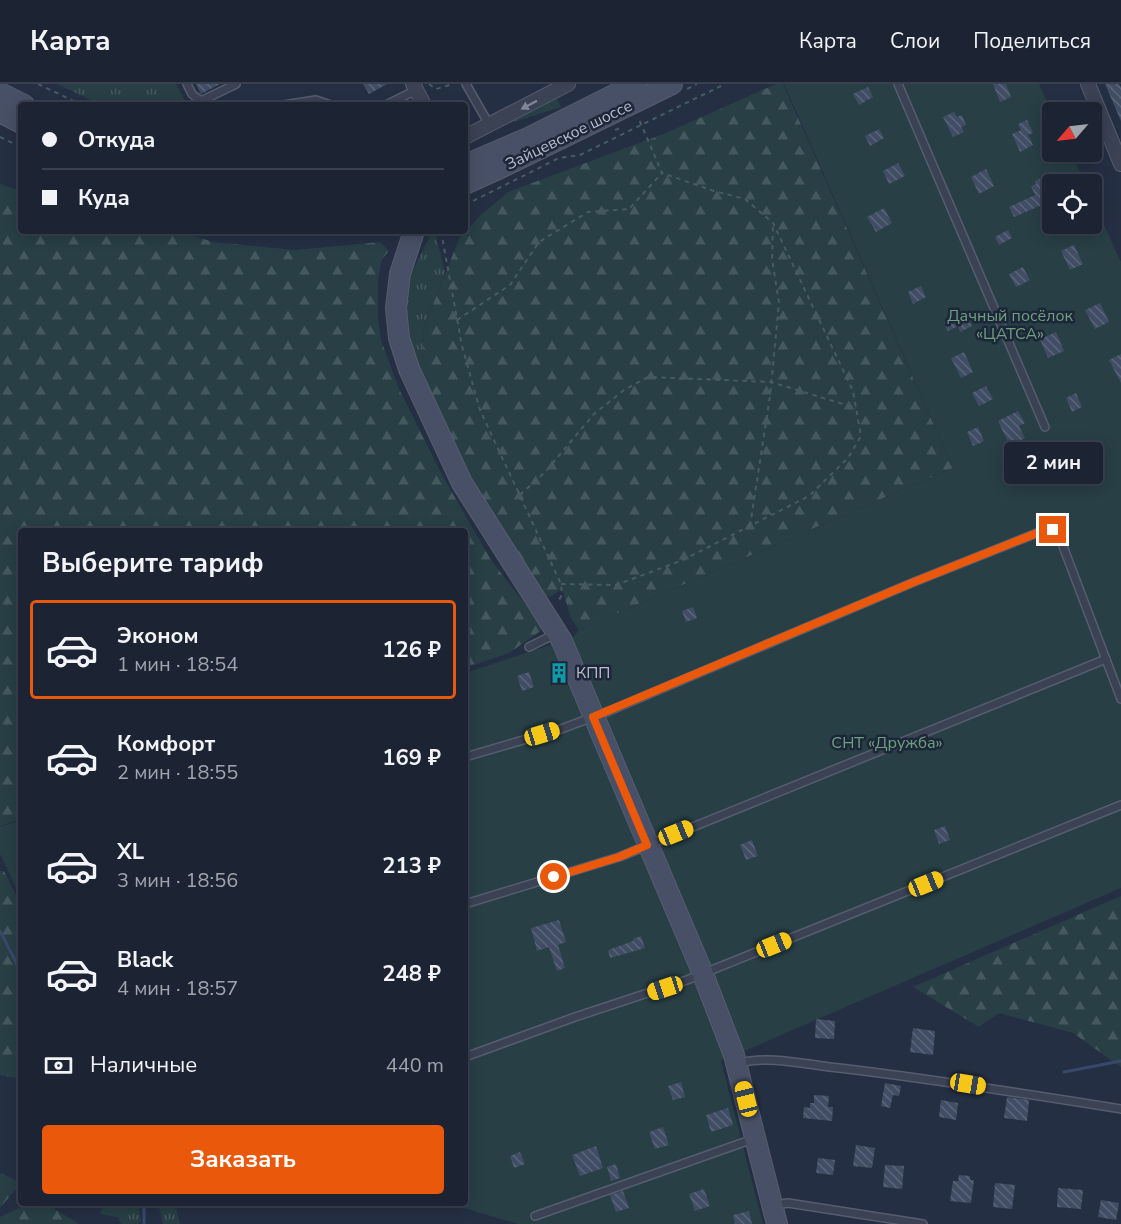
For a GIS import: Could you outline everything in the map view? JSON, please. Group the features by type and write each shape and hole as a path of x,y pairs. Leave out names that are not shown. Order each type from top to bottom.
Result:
{"street":[{"path":"468,136 568,84"},
{"name":"Зайцевское шоссе","path":"468,165 636,84"},
{"name":"Зайцевское шоссе","path":"468,183 672,84"},
{"path":"1088,84 1121,164"},
{"path":"419,86 423,102"},
{"path":"0,93 18,102"},
{"path":"0,112 18,121"},
{"path":"413,234 400,274 396,296 396,319 402,350 416,387 462,483 507,558 557,633 703,974 737,1064 775,1215"}],"lane":[{"path":"187,84 197,99 201,101 236,84"},
{"path":"466,84 490,126"},
{"path":"898,84 1045,427"},
{"path":"391,102 419,86"},
{"path":"303,102 316,100 322,102"},
{"path":"468,756 561,729 593,717 914,582 1047,529 1058,533 1121,699"},
{"path":"529,647 557,633"},
{"path":"468,903 619,857 1106,659"},
{"path":"468,1056 703,974 1121,805"},
{"path":"737,1064 760,1059 968,1084 1121,1109"},
{"path":"535,1216 756,1138"},
{"path":"775,1215 788,1203 923,1224"}],"path":[{"path":"38,84 76,102"},
{"path":"419,86 436,89 453,84"},
{"path":"468,204 559,158 580,155 725,84"},
{"path":"561,584 615,585 683,560 808,496 848,458 861,436 853,391 773,223 745,199 662,173 639,118"},
{"path":"0,137 18,146"},
{"path":"458,320 510,285 539,242 588,212 629,209 662,173"},
{"path":"750,526 771,382 779,303 772,259 773,223"},
{"path":"442,234 470,378 480,410 561,584 562,595 551,609"},
{"path":"520,495 546,471 594,414 624,390 648,378 771,382 856,408"}],"green space":[{"path":"57,84 176,84 185,102 96,102"},
{"path":"776,84 783,84 953,468 579,630 571,618 562,589 550,597 543,595 461,462 422,373 424,327 459,239 464,234 468,234 468,229 481,215 508,192 666,133"},
{"name":"СНТ «Дружба»","path":"784,84 1039,84 1047,102 1042,102 1042,162 1075,162 1081,174 1042,174 1042,234 1102,234 1102,220 1121,262 1121,888 721,1061 763,1224 518,1224 457,1206 468,1206 468,672 573,637 579,630 953,468"},
{"path":"556,98 561,107 510,123"},
{"path":"0,184 18,190 18,234 186,234 214,242 295,250 380,242 389,251 382,259 378,279 378,320 381,340 399,389 442,475 491,560 542,626 542,630 509,653 468,667 468,528 18,528 18,820 0,826"},
{"path":"431,234 436,234 445,273 424,327 422,373 409,332 406,300 408,285"},
{"path":"18,821 18,892 0,854 0,827"},
{"path":"0,871 4,871 18,899 18,1078 0,1075"},
{"path":"1121,896 1121,1067 1073,1033 999,1013 979,1027 913,987"},
{"path":"0,1174 18,1182 18,1187 0,1208"},
{"path":"24,1206 50,1206 79,1224 0,1224 0,1217"},
{"path":"103,1206 138,1206 141,1221 138,1224 122,1224 117,1217 100,1214"},
{"path":"159,1206 176,1206 180,1224 163,1224"}],"building":[{"path":"196,84 220,84 201,94"},
{"path":"363,84 387,84 369,94"},
{"path":"993,84 1006,84 1011,97 1000,102"},
{"path":"1105,84 1119,84 1121,87 1121,121"},
{"path":"868,87 873,97 859,105 853,94"},
{"path":"954,112 957,117 962,115 966,125 961,127 964,132 953,137 943,117"},
{"path":"1027,120 1033,133 1028,135 1033,145 1020,152 1012,134 1021,130 1018,124"},
{"path":"879,129 884,138 870,146 865,136"},
{"path":"898,163 905,176 889,184 883,171"},
{"path":"986,169 994,186 979,194 971,177"},
{"path":"1042,178 1042,205 1014,217 1009,207 1035,195 1031,186 1036,184 1035,181"},
{"path":"884,208 892,223 876,232 867,217"},
{"path":"1008,230 1012,238 999,245 995,237"},
{"path":"1074,245 1083,264 1070,270 1061,251"},
{"path":"1023,267 1030,280 1016,287 1009,274"},
{"path":"921,286 926,297 913,304 908,292"},
{"path":"1100,303 1109,322 1095,329 1085,310"},
{"path":"964,311 972,326 960,332 958,326 948,331 944,322"},
{"path":"1056,332 1064,351 1048,358 1040,339"},
{"path":"964,352 973,372 961,378 951,358"},
{"path":"1121,354 1121,383 1109,360"},
{"path":"986,386 993,399 979,406 972,393"},
{"path":"1076,393 1082,407 1072,412 1066,398"},
{"path":"1018,411 1025,423 1019,426 1025,438 1010,446 998,421"},
{"path":"978,427 984,441 973,446 967,432"},
{"path":"693,607 697,618 686,622 682,611"},
{"name":"КПП","path":"559,664 565,678 557,681 551,668"},
{"path":"529,672 534,687 522,691 517,676"},
{"path":"945,826 950,840 939,844 934,830"},
{"path":"752,840 758,856 746,860 740,845"},
{"path":"559,920 566,942 558,945 565,968 557,971 549,947 537,951 531,928"},
{"path":"641,936 645,948 610,958 608,950"},
{"path":"816,1019 835,1021 834,1039 815,1038"},
{"path":"913,1028 935,1031 933,1055 910,1052"},
{"path":"681,1082 685,1097 673,1100 668,1086"},
{"path":"885,1083 901,1086 899,1096 893,1095 890,1108 881,1106"},
{"path":"814,1095 829,1096 828,1107 833,1107 832,1121 803,1118 804,1107 810,1108 810,1103 814,1103"},
{"path":"1007,1097 1029,1100 1027,1121 1004,1118"},
{"path":"941,1100 958,1103 956,1120 939,1117"},
{"path":"728,1108 733,1125 711,1132 706,1115"},
{"path":"663,1127 669,1145 655,1149 649,1132"},
{"path":"856,1145 875,1148 872,1168 853,1166"},
{"path":"596,1146 603,1168 580,1176 572,1155"},
{"path":"520,1152 525,1164 514,1168 510,1156"},
{"path":"818,1158 835,1160 833,1175 816,1173"},
{"path":"616,1164 620,1178 611,1181 607,1167"},
{"path":"885,1165 904,1166 902,1189 883,1187"},
{"path":"959,1175 970,1176 970,1180 974,1180 971,1203 950,1201 953,1181 958,1181"},
{"path":"995,1183 1015,1185 1012,1209 993,1207"},
{"path":"1058,1188 1083,1190 1081,1209 1057,1207"},
{"path":"704,1189 710,1206 695,1211 689,1194"},
{"path":"623,1191 629,1208 616,1212 610,1195"},
{"path":"1101,1200 1119,1203 1116,1220 1098,1217"},
{"path":"749,1211 752,1224 735,1224 733,1215"}],"waterway":[{"path":"0,931 18,966"},
{"path":"1064,1072 1121,1061"},
{"path":"144,1206 144,1224"}],"place":[{"name":"КПП","path":"559,673"}],"route":[{"path":"554,877 619,857 647,845 593,717 914,582 1047,529 1053,530"}],"park label":[{"name":"Дачный посёлок «ЦАТСА»","path":"1010,325"}]}
